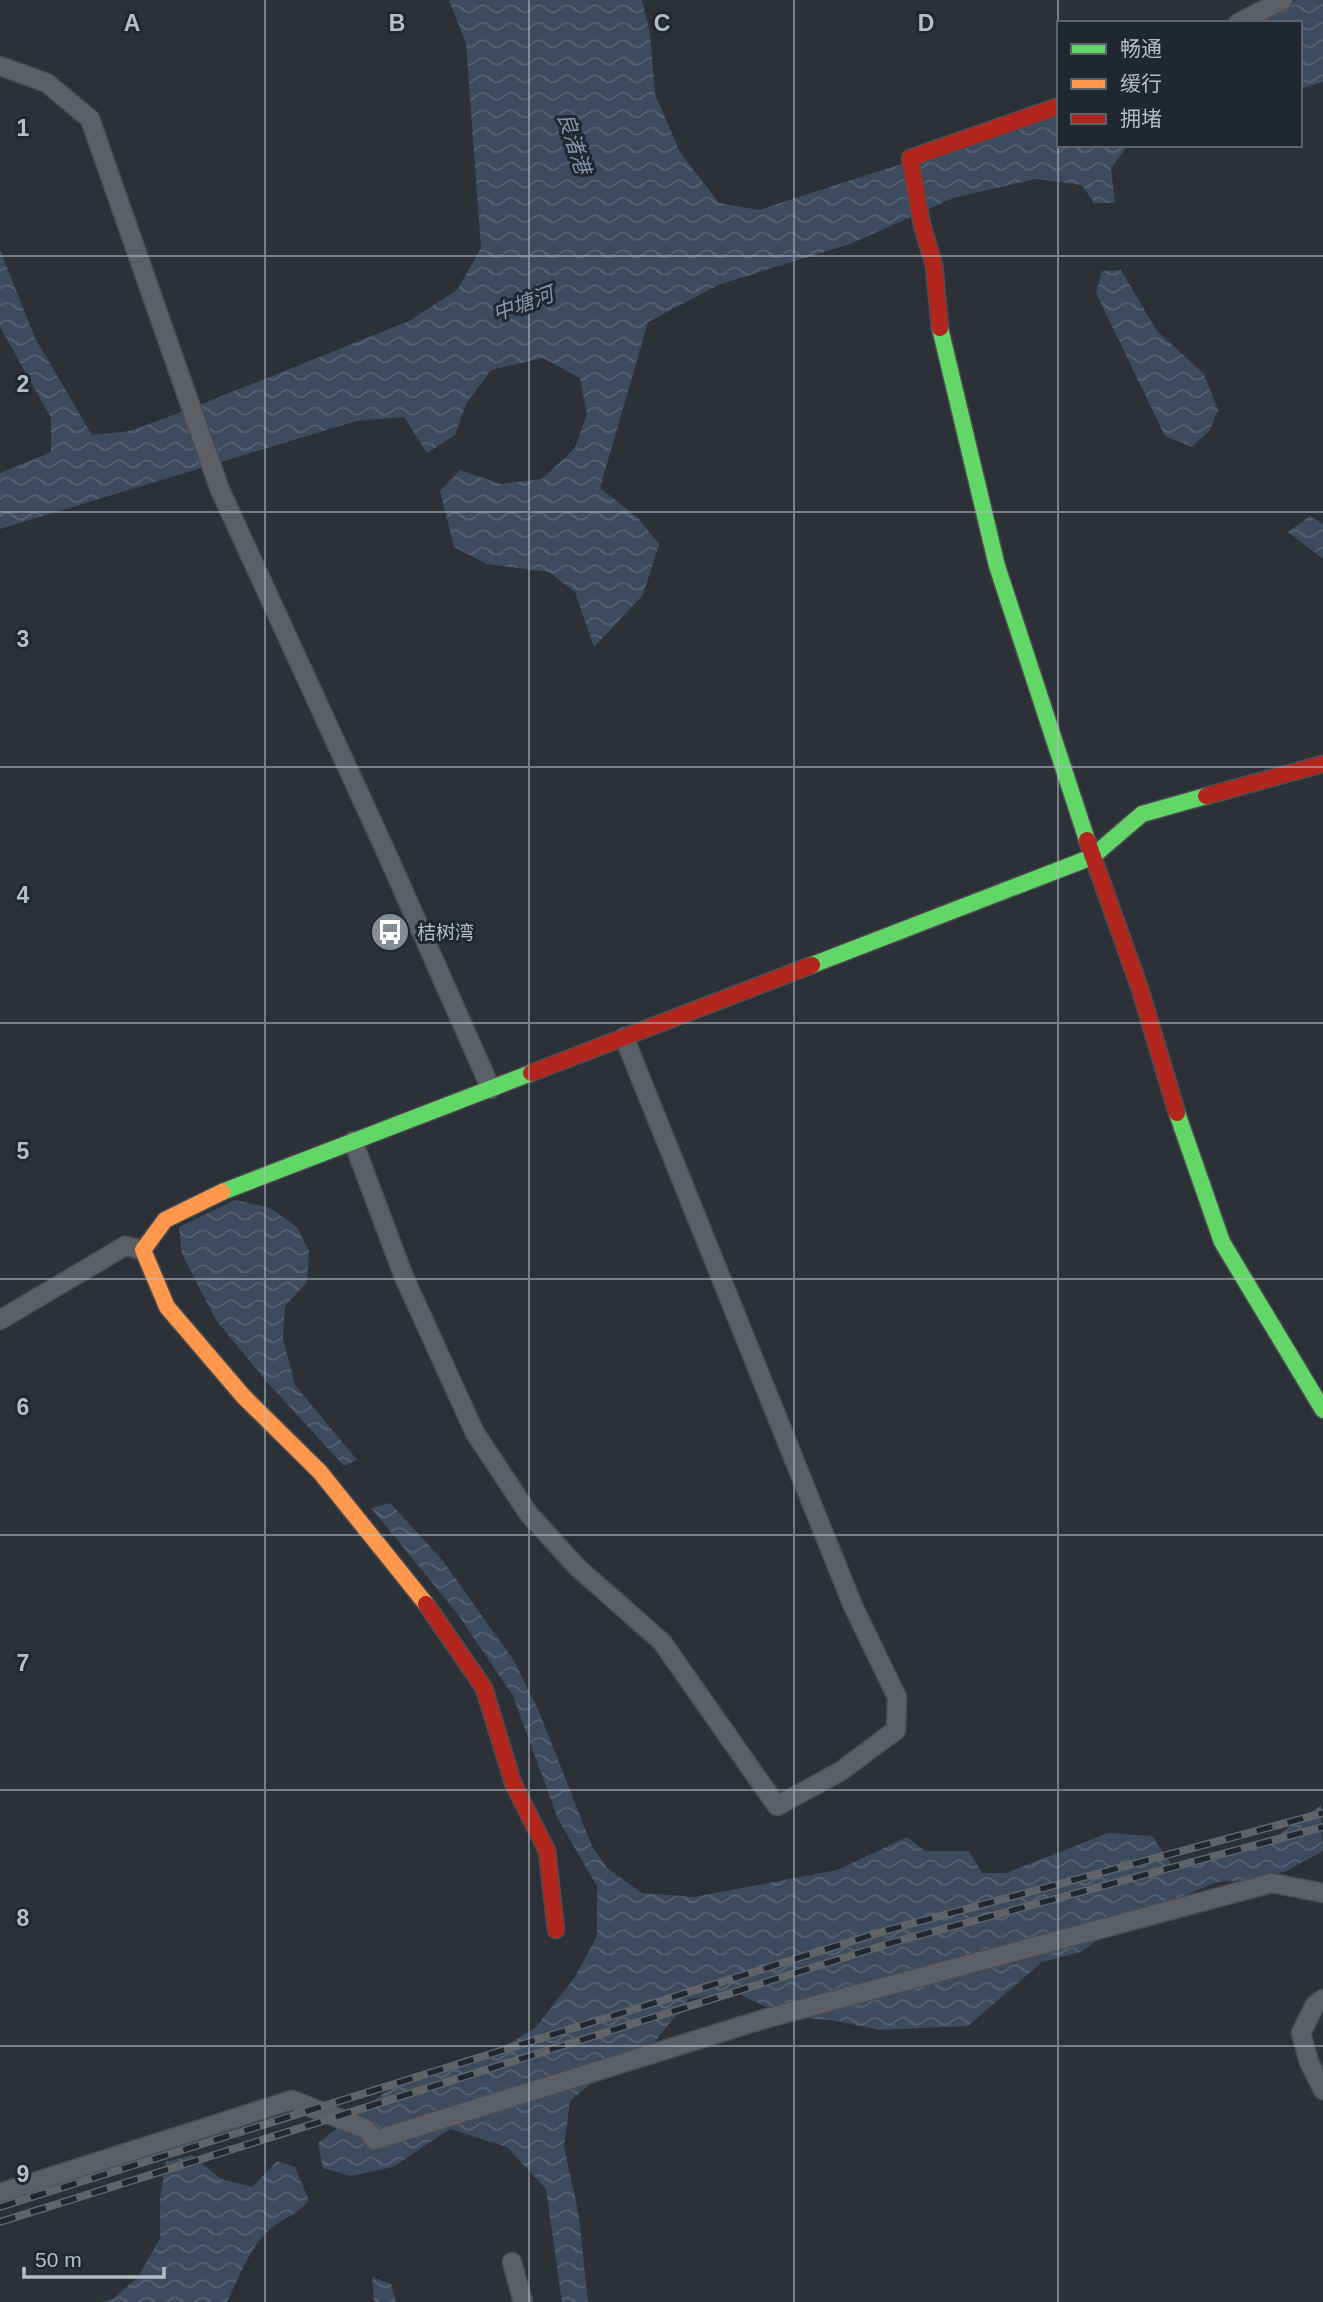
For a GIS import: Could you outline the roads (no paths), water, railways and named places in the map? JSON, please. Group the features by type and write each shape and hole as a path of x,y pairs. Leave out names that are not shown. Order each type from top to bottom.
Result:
{"street":[{"path":"1242,21 1283,0"},
{"path":"0,66 47,83 90,120 217,480 491,1089"},
{"path":"1057,107 910,158 922,225 934,265 942,346 997,566 1092,858 1140,989 1191,1159 1222,1242 1323,1409"},
{"path":"143,1250 164,1220 229,1189 1092,858 1142,814 1323,764"},
{"path":"353,1141 404,1277 475,1433 528,1513 577,1567 662,1642 778,1806 841,1771 896,1730 897,1698 853,1606 624,1037"},
{"path":"0,1320 125,1246 143,1250"},
{"path":"143,1250 167,1307 244,1397 320,1472 421,1597 484,1688 513,1783 547,1851 556,1930"},
{"path":"0,2193 292,2100 366,2129 375,2140 764,2019 1272,1883 1323,1893"},
{"path":"1323,1999 1315,2005 1301,2033 1309,2062 1323,2090"},
{"path":"512,2262 523,2302"}],"water":[{"path":"449,0 642,0 650,33 655,94 680,152 719,203 759,210 1057,114 1057,147 1127,147 1111,168 1115,203 1094,203 1082,185 1036,179 953,198 850,244 718,285 648,322 600,488 638,518 659,544 643,595 594,647 575,592 549,572 487,564 454,547 440,491 460,470 500,484 542,479 575,448 587,414 580,378 543,358 491,370 466,404 455,435 427,453 404,417 356,421 0,529 0,473 51,452 51,418 0,327 0,250 35,338 92,435 130,431 409,321 457,290 481,248 466,43"},
{"path":"1296,0 1323,0 1323,82 1302,88 1302,21 1260,21"},
{"path":"1121,270 1157,331 1204,374 1218,410 1210,430 1192,447 1165,436 1096,293 1102,271"},
{"path":"1310,516 1323,524 1323,559 1288,532"},
{"path":"235,1200 270,1208 297,1227 309,1251 307,1282 285,1306 283,1338 295,1385 357,1460 344,1466 266,1381 216,1320 182,1254 179,1227"},
{"path":"390,1503 443,1561 514,1661 538,1709 592,1846 607,1868 642,1893 694,1897 837,1870 907,1837 925,1851 969,1851 982,1873 1006,1873 1108,1833 1152,1836 1174,1868 1280,1834 1321,1805 1323,1851 1286,1871 1255,1880 1217,1882 1125,1920 1081,1952 1042,1962 968,2026 879,2030 837,2021 785,2016 735,1992 689,1999 636,2065 596,2079 570,2101 564,2146 579,2216 588,2302 562,2302 546,2189 507,2147 450,2129 393,2167 351,2176 323,2168 318,2143 401,2080 481,2061 535,2028 575,1977 597,1936 597,1886 558,1819 513,1696 457,1613 371,1508"},
{"path":"192,2155 221,2179 252,2187 277,2161 295,2167 309,2200 262,2237 245,2264 227,2302 101,2302 113,2299 138,2277 160,2238 160,2198 166,2162"},
{"path":"372,2277 391,2284 396,2302 374,2302"}],"railway":[{"path":"0,2207 888,1930 1323,1813"},
{"path":"0,2222 891,1943 1323,1827"}],"place":[{"name":"桔树湾","path":"390,932"}],"water label":[{"name":"良渚港","path":"574,143"},
{"name":"中塘河","path":"523,304"}]}
